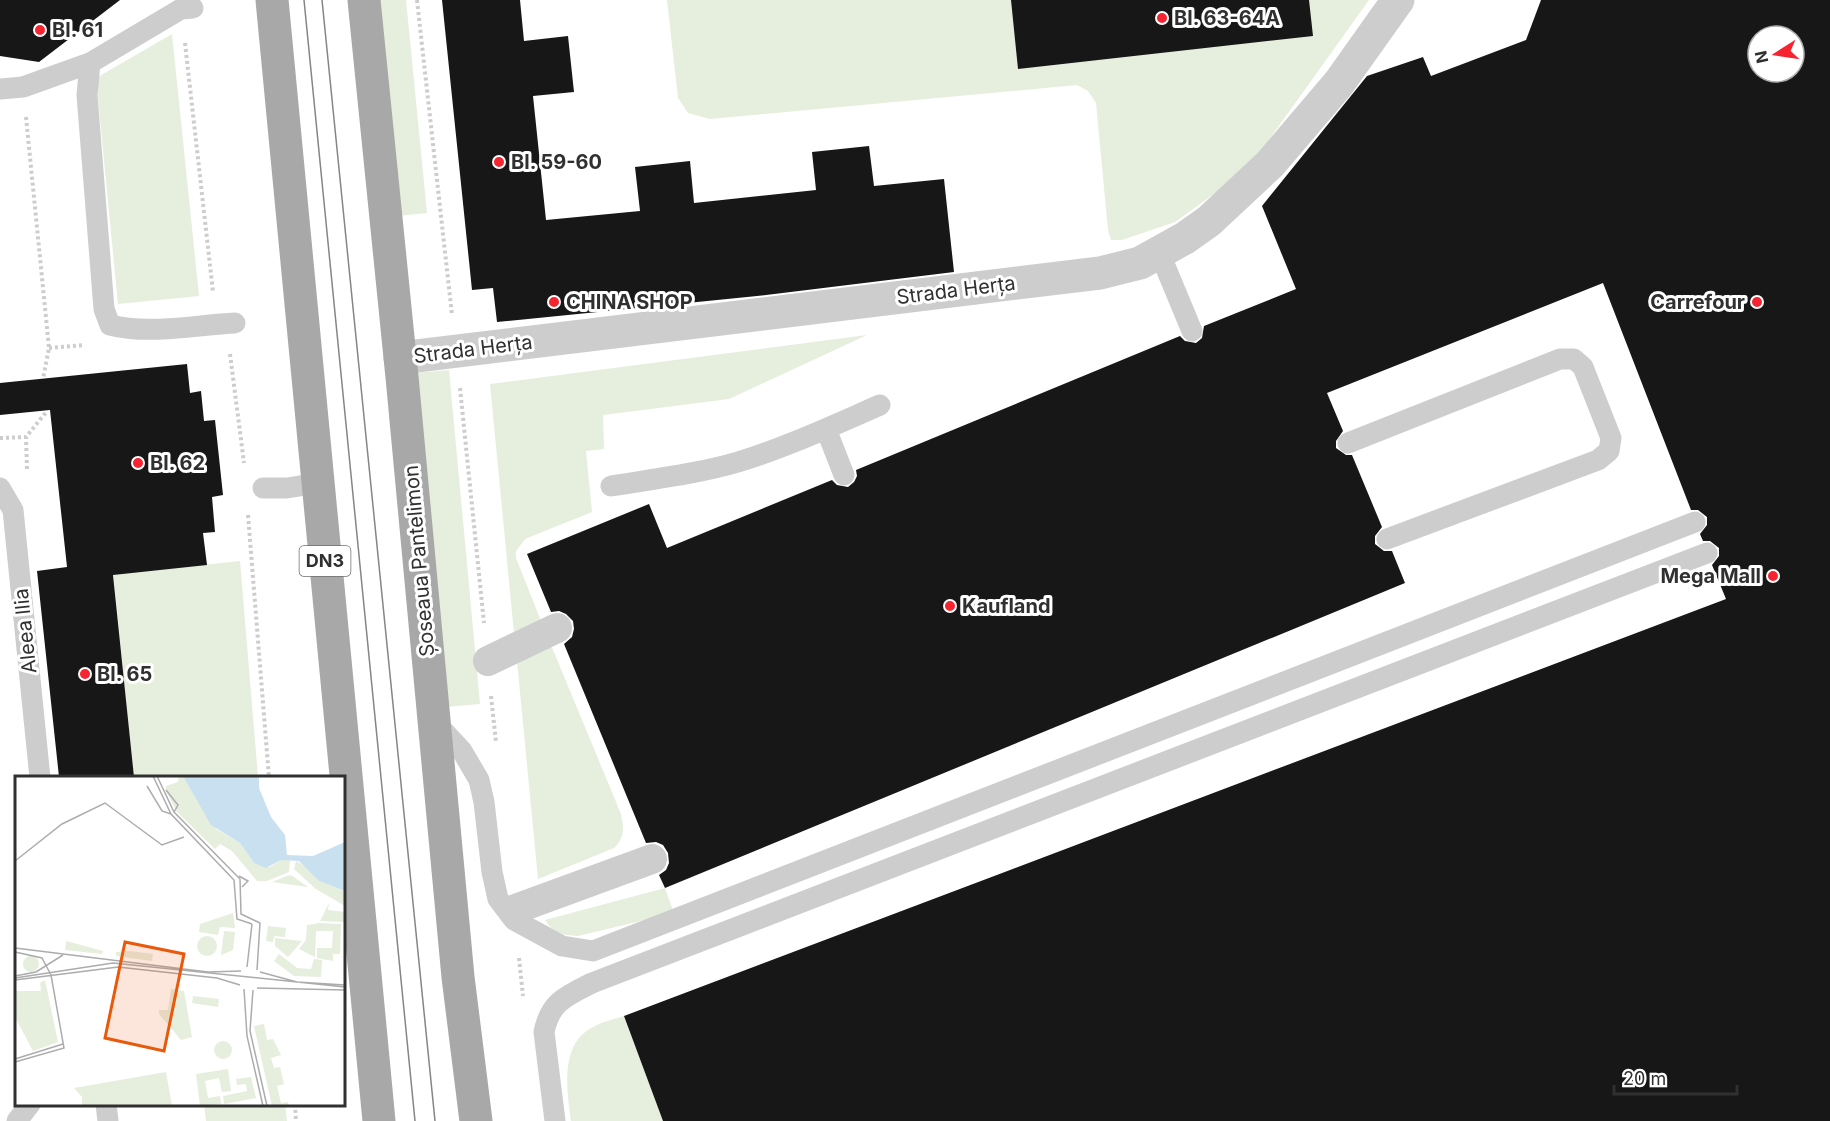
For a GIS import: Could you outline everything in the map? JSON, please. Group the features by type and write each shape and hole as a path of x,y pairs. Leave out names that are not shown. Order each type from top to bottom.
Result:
{"main road":[{"name":"DN3","path":"272,0 379,1121"},
{"name":"Șoseaua Pantelimon","path":"364,0 458,977 476,1121"}],"street":[{"name":"Strada Herța","path":"400,358 1100,273 1140,263 1160,254 1209,221 1270,164 1339,83 1398,0"},
{"path":"488,661 557,628"},
{"path":"513,915 652,859"}],"lane":[{"path":"0,89 23,87 90,63 187,9"},
{"path":"90,63 87,95 104,309 110,325 126,329 194,327 228,323"},
{"path":"1160,254 1192,331"},
{"path":"1348,443 1560,359 1574,359 1583,368 1611,438 1609,451 1598,460 1387,539"},
{"path":"611,486 685,474 739,461 826,429 880,405"},
{"path":"826,429 844,475"},
{"path":"263,488 287,488 318,483"},
{"name":"Aleea Ilia","path":"0,488 13,510 40,776"},
{"path":"433,720 462,751 479,780 498,899 513,915 562,946 593,951 1695,522"},
{"path":"555,1121 544,1032 547,1018 557,1003 592,983 1707,553"},
{"path":"17,1121 28,1106"},
{"path":"106,1106 108,1121"}],"path":[{"path":"417,0 496,744"},
{"path":"187,9 212,290 228,323"},
{"path":"26,115 49,348 43,379"},
{"path":"0,438 26,437"},
{"path":"242,443 244,467"},
{"path":"248,514 269,776"},
{"path":"513,915 524,1003"},
{"path":"295,1106 296,1121"}],"green space":[{"path":"375,0 406,0 427,213 397,216"},
{"path":"667,0 1369,0 1263,148 1218,191 1175,222 1122,240 1111,240 1108,230 1096,103 1088,91 1077,85 710,119 688,113 678,98"},
{"path":"172,34 199,296 118,304 96,78"},
{"path":"867,335 729,399 603,415 604,449 586,451 592,512 525,539 516,551 516,558 541,621 514,633 490,384"},
{"path":"449,370 480,704 445,707 413,373"},
{"path":"240,561 258,776 134,776 112,562 154,570"},
{"path":"551,645 621,814 623,828 622,837 614,848 538,879 517,661"},
{"path":"665,888 674,913 578,936 559,932 551,928 545,920"},
{"path":"624,1016 663,1121 571,1121 567,1083 570,1056 575,1045 582,1035 593,1027"},
{"path":"204,1106 285,1106 287,1121 206,1121"}],"building":[{"name":"Bl. 61","path":"0,0 120,0 39,62 0,56"},
{"name":"Bl. 59-60","path":"442,0 520,0 524,41 568,36 574,92 533,96 546,220 640,211 635,167 690,161 694,203 816,190 812,152 869,146 874,186 944,179 954,272 757,296 497,322 493,288 472,290"},
{"name":"Bl. 63-64A","path":"1011,0 1309,0 1313,36 1018,69"},
{"name":"Mega Mall","path":"1541,0 1830,0 1830,1121 663,1121 624,1016 1726,599 1712,565 1719,556 1719,548 1710,541 1703,541 1700,534 1707,525 1707,517 1698,510 1691,510 1603,283 1327,393 1343,431 1336,441 1336,448 1346,455 1352,455 1382,527 1375,536 1375,544 1384,551 1392,551 1405,583 665,888 659,875 666,870 669,863 668,853 663,845 656,842 646,843 564,644 572,637 573,621 559,611 551,612 527,554 649,504 667,548 832,480 837,485 848,487 857,476 856,470 1180,336 1185,341 1196,343 1202,338 1204,326 1296,289 1262,206 1367,76 1423,57 1431,76 1526,40"},
{"name":"Bl. 62","path":"187,364 190,393 201,391 204,421 215,420 223,495 212,497 215,532 203,533 207,565 113,575 134,776 59,776 37,571 67,567 50,410 0,415 0,383"}],"tram line":[{"path":"304,0 415,1121"},
{"path":"322,0 435,1121"}],"place":[{"name":"Bl. 63-64A","path":"1162,18"},
{"name":"Bl. 61","path":"40,30"},
{"name":"Bl. 59-60","path":"499,162"},
{"name":"CHINA SHOP","path":"554,302"},
{"name":"Carrefour","path":"1757,302"},
{"name":"Bl. 62","path":"138,463"},
{"name":"Mega Mall","path":"1773,576"},
{"name":"Kaufland","path":"950,606"},
{"name":"Bl. 65","path":"85,674"}]}
